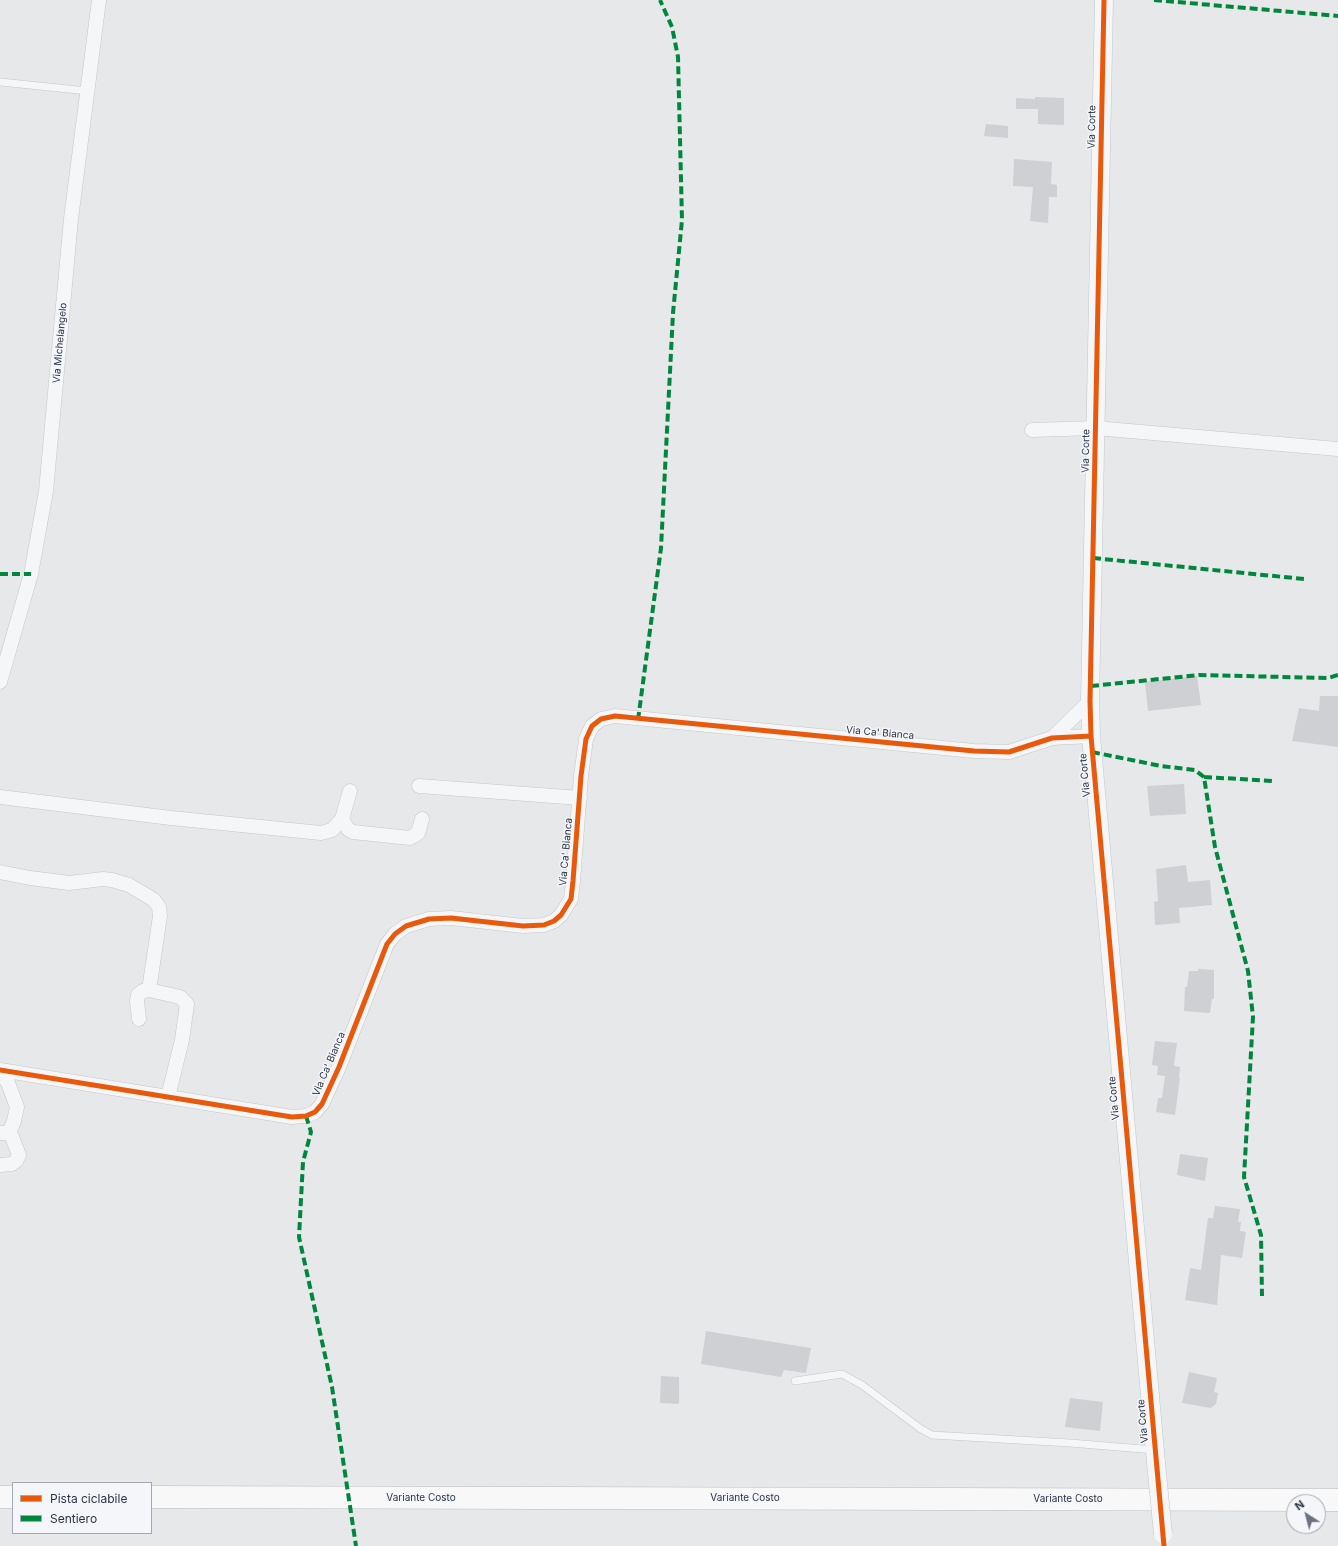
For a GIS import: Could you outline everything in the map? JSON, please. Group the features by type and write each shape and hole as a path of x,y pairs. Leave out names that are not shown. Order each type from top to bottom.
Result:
{"highway":[{"path":"0,1497 12,1497"},
{"name":"Variante Costo","path":"152,1497 1338,1500"}],"street":[{"name":"Via Michelangelo","path":"0,682 31,574 46,491 71,219 88,91 98,0"},
{"name":"Via Corte","path":"1104,0 1090,701 1091,736 1163,1540"},
{"path":"1032,430 1095,428 1338,449"},
{"name":"Via Ca' Bianca","path":"1052,738 1090,701"},
{"name":"Via Ca' Bianca","path":"0,1071 292,1117 306,1116 315,1112 322,1104 338,1067 387,944 395,934 414,922 429,919 451,918 523,926 544,924 554,921 561,915 571,899 586,738 592,726 608,716 974,751 1009,752 1052,738 1091,736"},
{"path":"419,786 580,798"},
{"path":"0,797 171,818 313,832 327,832 332,830 342,819 350,792"},
{"path":"342,819 348,829 353,832 410,838 418,833 422,819"},
{"path":"0,872 30,878 69,883 102,879 112,880 129,885 154,900 159,907 160,916 149,990"},
{"path":"139,1019 136,1009 138,995 143,991 149,990 180,997 187,1004 182,1040 168,1098"},
{"path":"0,1071 8,1083 17,1107 14,1121 4,1133 15,1142 18,1155 16,1161 12,1164 0,1165"}],"lane":[{"path":"0,82 88,91"},
{"path":"795,1381 842,1374 862,1385 921,1429 932,1435 1070,1443 1156,1456"}],"building":[{"path":"1035,97 1064,98 1064,125 1038,124 1038,109 1016,109 1016,98 1035,99"},
{"path":"986,124 1008,126 1008,138 984,136"},
{"path":"1014,159 1052,162 1051,184 1057,185 1057,197 1049,197 1048,223 1030,221 1033,187 1013,186"},
{"path":"1197,676 1201,705 1148,711 1145,682"},
{"path":"1320,696 1338,696 1338,747 1292,741 1299,708 1319,711"},
{"path":"1184,784 1186,814 1150,816 1147,786"},
{"path":"1186,865 1188,882 1210,880 1212,905 1179,908 1180,923 1155,925 1154,902 1158,901 1156,869"},
{"path":"1198,969 1214,970 1214,999 1212,999 1210,1013 1184,1011 1185,987 1187,987 1189,971 1198,971"},
{"path":"1155,1041 1177,1043 1174,1066 1180,1067 1180,1078 1175,1115 1156,1112 1158,1098 1162,1098 1165,1076 1157,1075 1158,1066 1152,1065"},
{"path":"1180,1154 1208,1158 1205,1181 1177,1175"},
{"path":"1215,1206 1240,1209 1238,1222 1241,1222 1240,1231 1246,1232 1242,1258 1221,1255 1217,1305 1185,1300 1190,1268 1201,1270 1208,1218 1213,1218"},
{"path":"706,1331 811,1348 806,1373 784,1370 781,1377 701,1364"},
{"path":"1189,1372 1217,1378 1214,1392 1218,1393 1216,1404 1211,1408 1182,1403"},
{"path":"661,1376 679,1377 679,1404 660,1403"},
{"path":"1070,1398 1103,1402 1100,1431 1065,1427"}],"marked path":[{"path":"638,720 661,548 673,313 682,220 678,57 672,27 660,0"},
{"path":"1154,0 1338,16"},
{"path":"1093,558 1304,579"},
{"path":"0,574 31,574"},
{"path":"1091,686 1199,675 1328,678 1338,675"},
{"path":"1092,752 1161,766 1195,770 1204,777 1215,847 1248,971 1253,1017 1244,1177 1261,1235 1262,1296"},
{"path":"1204,777 1274,781"},
{"path":"306,1116 311,1132 303,1162 299,1237 332,1387 356,1546"}],"cycle path":[{"path":"1104,0 1090,701 1091,736 1164,1546"},
{"path":"0,1070 292,1117 306,1116 315,1112 322,1104 339,1067 387,944 395,934 406,926 429,919 451,918 523,926 544,925 554,921 561,915 571,899 581,776 586,739 592,726 601,719 615,716 974,751 1009,752 1052,738 1091,736"}]}
